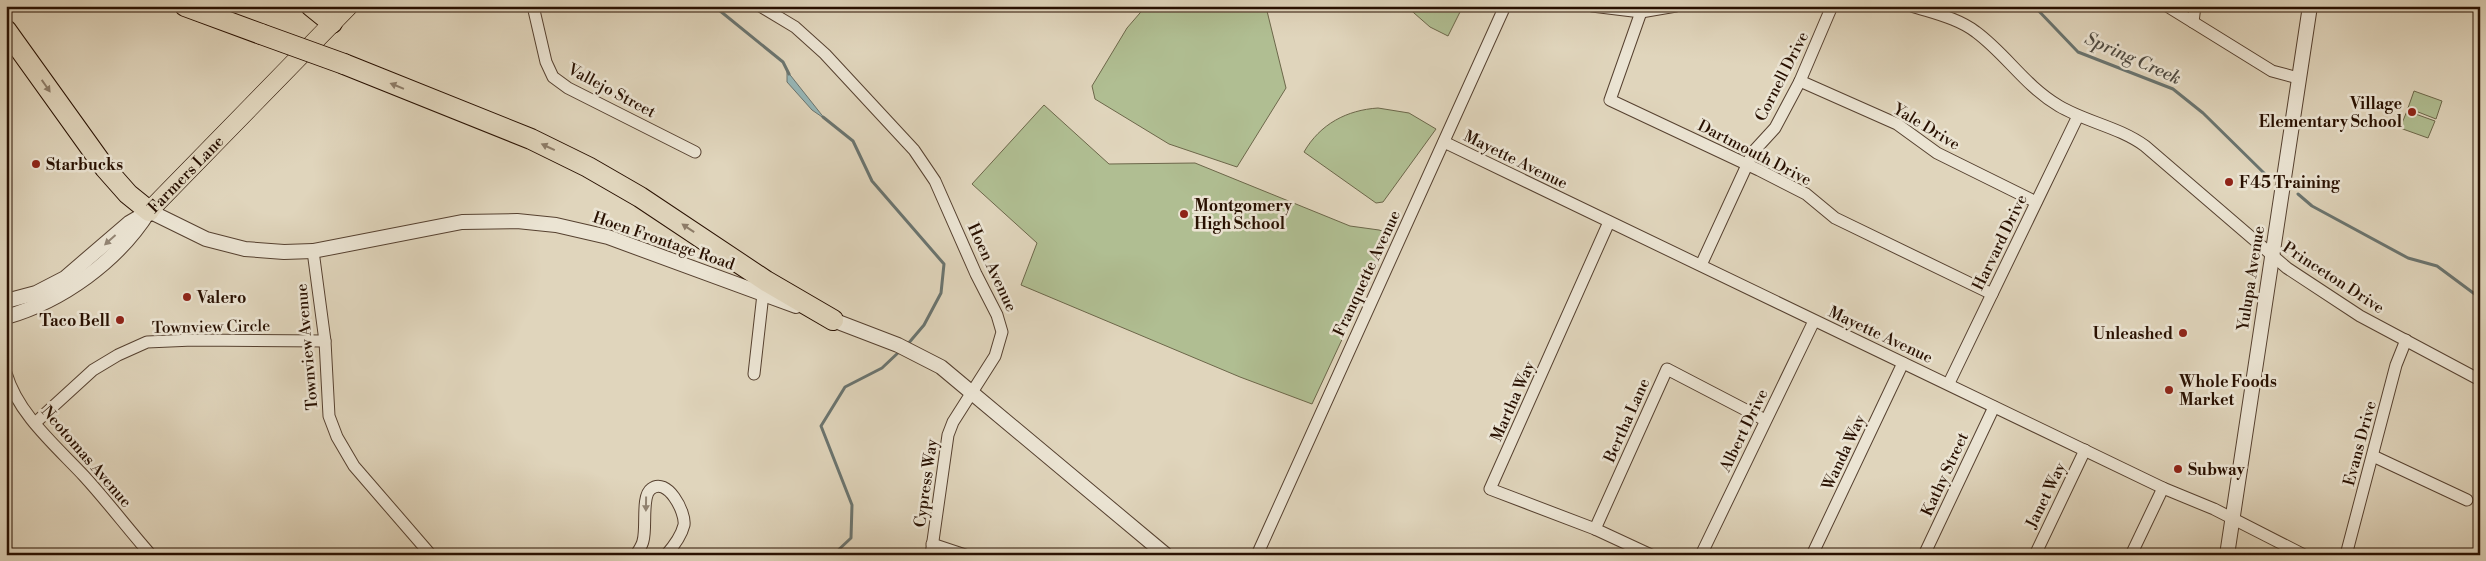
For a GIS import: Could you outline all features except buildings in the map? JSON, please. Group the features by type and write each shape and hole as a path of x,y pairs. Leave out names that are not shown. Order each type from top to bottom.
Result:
{"highway":[{"path":"185,6 344,64 531,139 580,163 640,197 766,281 832,320"},
{"path":"311,6 332,24"},
{"path":"6,30 104,168 128,194 149,211"}],"main road":[{"name":"Farmers Lane","path":"149,211 349,6"}],"street":[{"name":"Vallejo Street","path":"533,6 546,62 553,77 568,88 695,152"},
{"name":"Hoen Avenue","path":"760,6 795,27 818,48 914,150 931,173 1001,326 998,350 973,393"},
{"name":"Franquette Avenue","path":"1257,555 1505,6"},
{"path":"1592,6 1641,12 1676,6"},
{"name":"Cornell Drive","path":"1701,265 1753,152 1775,128 1800,81 1832,6"},
{"name":"Princeton Drive","path":"1912,6 1961,23 1975,31 2030,85 2078,116 2123,133 2145,146 2271,256 2360,316 2480,380"},
{"path":"2167,6 2272,71 2298,78"},
{"path":"2193,22 2195,6"},
{"name":"Yulupa Avenue","path":"2227,555 2310,6"},
{"name":"Dartmouth Drive","path":"1641,12 1610,100 1806,194 1835,218 1992,294"},
{"name":"Yale Drive","path":"1800,81 1897,124 1937,153 2036,202"},
{"name":"Harvard Drive","path":"1949,383 2078,116"},
{"name":"Mayette Avenue","path":"1444,142 1903,363 1949,383 1994,407 2163,488 2232,518 2304,555"},
{"name":"Hoen Frontage Road","path":"149,211 195,234 232,246 271,252 313,251 448,224 491,221 536,222 602,235 887,340 925,357 947,371 973,393"},
{"path":"6,302 36,294 65,278 129,223 149,211"},
{"name":"Farmers Lane","path":"6,317 54,297 90,274 137,230 149,211"},
{"name":"Martha Way","path":"1595,528 1490,489 1609,222"},
{"name":"Townview Avenue","path":"313,251 325,341 329,416 336,437 354,466 431,555"},
{"path":"754,374 763,294"},
{"name":"Albert Drive","path":"1701,555 1814,320"},
{"name":"Townview Circle","path":"35,423 93,370 118,355 146,342 193,340 325,341"},
{"name":"Evans Drive","path":"2346,555 2396,365 2406,340"},
{"name":"Wanda Way","path":"1812,555 1903,363"},
{"name":"Bertha Lane","path":"1595,528 1667,369 1765,420"},
{"name":"Neotomas Avenue","path":"6,373 10,386 35,423 84,476 151,555"},
{"name":"Cypress Way","path":"931,549 948,435 953,422 973,393"},
{"path":"973,393 1166,555"},
{"name":"Kathy Street","path":"1924,555 1994,407"},
{"name":"Janet Way","path":"2034,555 2085,450"},
{"path":"2373,456 2467,500"},
{"path":"636,555 643,542 645,498 651,488 660,486 669,490 684,517 681,533 666,555"},
{"path":"2130,555 2163,488"},
{"path":"1595,528 1651,555"},
{"path":"931,549 965,555"}],"green space":[{"path":"1146,6 1266,7 1286,88 1237,167 1169,144 1095,99 1092,86 1127,28"},
{"path":"1406,6 1463,6 1448,36 1430,27"},
{"path":"2414,91 2442,101 2436,119 2408,108"},
{"path":"1044,105 1109,164 1195,163 1350,226 1379,230 1391,234 1312,404 1240,377 1021,285 1037,243 972,184"},
{"path":"1378,108 1409,113 1436,129 1383,202 1376,203 1304,152 1318,134 1335,120 1345,115"},
{"path":"2407,111 2435,121 2428,138 2400,128"}],"water":[{"path":"787,71 825,119 812,110 787,82"}],"waterway":[{"path":"714,6 783,62 789,74"},
{"name":"Spring Creek","path":"2034,6 2078,52 2173,89 2203,113 2266,175"},
{"path":"823,117 853,141 872,181 944,264 941,293 924,325 907,345"},
{"name":"Spring Creek","path":"2298,194 2312,206 2408,258 2437,266 2480,298"},
{"path":"833,555 851,538 852,505 821,426 845,387 882,368 900,351"}],"place":[{"name":"Village Elementary School","path":"2412,112"},
{"name":"Starbucks","path":"36,164"},
{"name":"F45 Training","path":"2229,182"},
{"name":"Montgomery High School","path":"1184,214"},
{"name":"Valero","path":"187,297"},
{"name":"Taco Bell","path":"120,320"},
{"name":"Unleashed","path":"2183,333"},
{"name":"Whole Foods Market","path":"2169,390"},
{"name":"Subway","path":"2178,469"}]}
